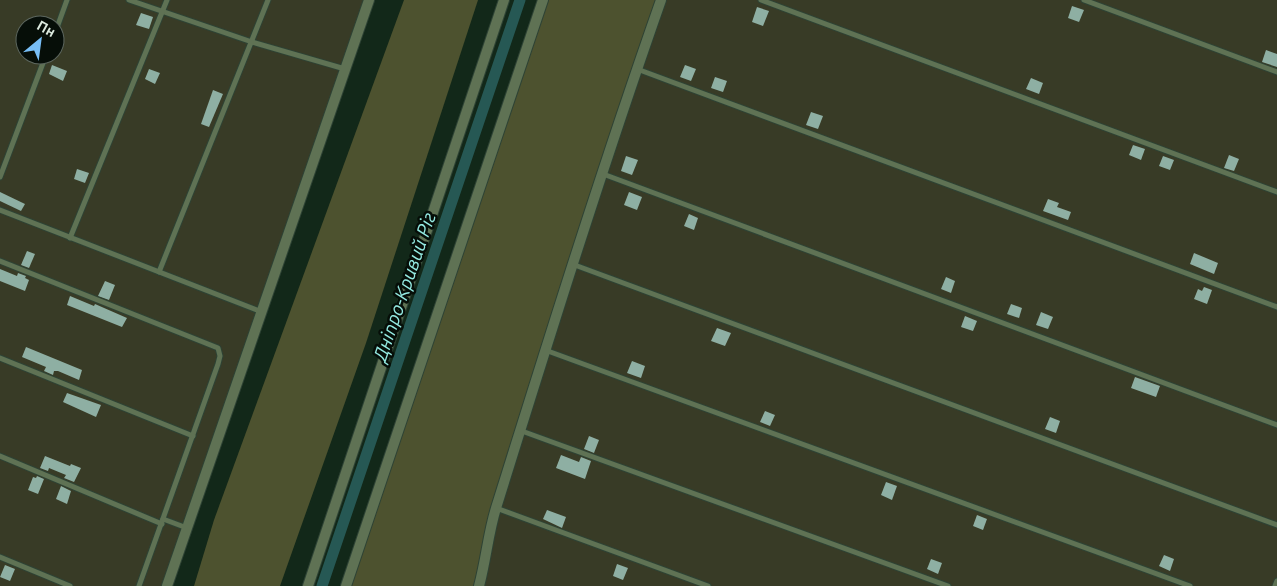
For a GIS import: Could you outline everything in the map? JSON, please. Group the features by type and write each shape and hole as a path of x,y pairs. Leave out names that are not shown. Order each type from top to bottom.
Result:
{"street":[{"path":"166,586 263,312 369,0"},
{"path":"308,586 504,0"},
{"path":"346,586 543,0"},
{"path":"479,586 496,508 511,464 519,430 572,264 661,0"}],"lane":[{"path":"62,15 68,0"},
{"path":"128,0 252,42 345,69"},
{"path":"70,238 167,0"},
{"path":"158,272 268,0"},
{"path":"761,0 1277,192"},
{"path":"1084,0 1277,72"},
{"path":"0,177 42,65"},
{"path":"637,69 1277,306"},
{"path":"603,174 1277,425"},
{"path":"0,210 263,312"},
{"path":"0,261 218,348 220,356 218,364 139,586"},
{"path":"572,264 1277,525"},
{"path":"545,350 1190,586"},
{"path":"0,358 193,436"},
{"path":"519,430 948,586"},
{"path":"0,456 162,522 187,528"},
{"path":"496,508 708,586"},
{"path":"0,557 70,586"},
{"path":"1274,586 1277,581"}],"green space":[{"path":"0,0 369,0 167,586 0,586"},
{"path":"404,0 478,0 366,343 280,586 194,586 214,520"},
{"path":"543,0 661,0 519,430 479,586 346,586"},
{"path":"661,0 1277,0 1277,581 1275,586 479,586 490,530"}],"building":[{"path":"1072,6 1084,10 1079,22 1068,18"},
{"path":"757,7 769,11 763,26 752,22"},
{"path":"141,13 153,17 149,29 136,25"},
{"path":"1266,50 1277,54 1277,67 1262,62"},
{"path":"52,65 67,71 63,81 49,74"},
{"path":"685,65 696,69 691,81 680,77"},
{"path":"149,69 160,73 155,84 145,79"},
{"path":"715,77 727,81 723,92 711,88"},
{"path":"1031,78 1043,83 1039,94 1026,89"},
{"path":"213,90 223,94 209,127 201,124"},
{"path":"811,112 823,116 818,129 806,125"},
{"path":"1133,145 1145,149 1141,160 1129,155"},
{"path":"1229,155 1239,159 1234,171 1224,168"},
{"path":"626,156 638,160 632,175 621,171"},
{"path":"1163,156 1174,160 1170,170 1159,166"},
{"path":"77,169 89,173 85,183 74,179"},
{"path":"0,192 25,204 21,211 0,201"},
{"path":"629,192 642,197 637,210 624,205"},
{"path":"1048,199 1059,203 1057,207 1071,212 1068,220 1043,211"},
{"path":"689,214 698,218 694,230 684,226"},
{"path":"27,251 35,254 29,268 21,265"},
{"path":"1194,253 1218,263 1214,274 1190,264"},
{"path":"0,269 17,276 18,273 26,276 25,278 29,280 25,291 0,281"},
{"path":"946,277 955,281 951,293 941,289"},
{"path":"105,281 115,285 109,300 98,296"},
{"path":"1204,287 1212,290 1207,304 1194,299 1198,289 1202,291"},
{"path":"70,296 94,306 95,304 127,318 122,327 67,305"},
{"path":"1011,304 1022,308 1019,318 1007,314"},
{"path":"1041,312 1053,317 1048,329 1036,325"},
{"path":"965,316 977,321 973,331 961,327"},
{"path":"717,328 731,333 725,346 711,341"},
{"path":"26,347 82,370 79,380 58,371 54,371 53,375 44,371 46,367 22,357"},
{"path":"632,361 645,366 641,378 627,373"},
{"path":"1135,377 1160,386 1156,397 1131,388"},
{"path":"67,393 101,405 96,417 63,402"},
{"path":"765,411 775,415 770,426 760,422"},
{"path":"1050,417 1060,421 1056,433 1045,429"},
{"path":"589,436 599,440 594,453 584,449"},
{"path":"561,455 579,462 581,457 591,461 585,479 556,468"},
{"path":"45,456 70,466 71,464 81,468 74,482 64,478 66,475 49,468 48,471 40,468"},
{"path":"37,476 44,479 38,494 28,490 33,477 36,478"},
{"path":"886,482 897,486 892,500 881,495"},
{"path":"61,486 71,491 67,504 56,499"},
{"path":"547,510 566,517 562,528 543,519"},
{"path":"977,515 987,519 983,530 973,526"},
{"path":"1164,555 1174,559 1170,571 1159,566"},
{"path":"931,559 942,563 938,574 927,569"},
{"path":"617,564 628,568 623,580 613,576"},
{"path":"5,565 15,569 10,581 0,577"}],"waterway":[{"name":"Дніпро-Кривий Ріг","path":"322,586 520,0"}]}
